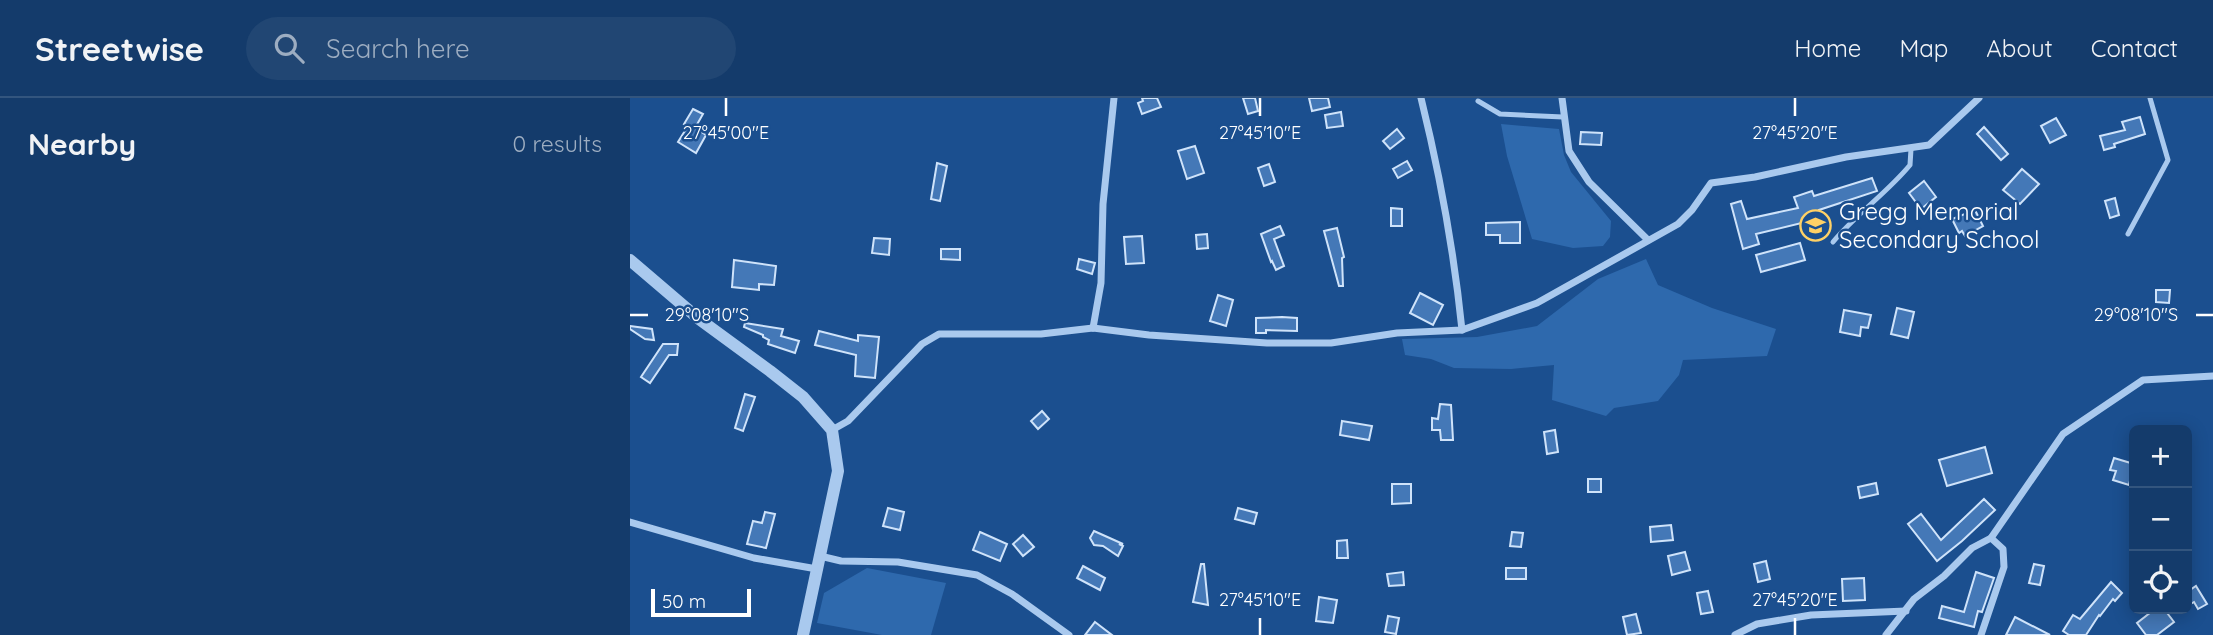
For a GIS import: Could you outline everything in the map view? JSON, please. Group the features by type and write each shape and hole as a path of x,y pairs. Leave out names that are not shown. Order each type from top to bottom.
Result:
{"street":[{"path":"1093,328 1101,283 1102,204 1114,98"},
{"path":"1421,98 1455,262 1462,330"},
{"path":"1562,98 1569,151 1589,182 1648,240"},
{"path":"832,430 848,421 922,344 939,334 1041,334 1093,328 1149,335 1267,343 1331,343 1397,333 1462,330 1537,303 1678,224 1692,210 1711,183 1755,177 1846,157 1929,145 1979,98"},
{"path":"630,260 699,319 803,397 832,430 838,471 803,635"},
{"path":"1886,635 1914,599 1944,576 1972,548 1991,538 2063,433 2143,380 2213,376"},
{"path":"630,522 754,558 819,563 898,562 976,575 1012,594 1069,635"},
{"path":"1981,635 2004,567 2003,549 1991,538"},
{"path":"1734,635 1757,624 1811,615 1906,611"}],"lane":[{"path":"2128,234 2168,160 2150,98"},
{"path":"1478,102 1500,114 1563,117"},
{"path":"1833,242 1846,226 1875,202 1910,165 1911,149"}],"shaded area":[{"path":"1501,124 1559,129 1564,155 1571,172 1611,221 1610,237 1603,246 1573,248 1532,239 1507,156"},
{"path":"1646,259 1658,285 1712,308 1776,329 1767,356 1683,360 1679,375 1658,401 1614,408 1606,416 1552,400 1554,365 1511,369 1454,368 1431,359 1405,355 1402,339 1477,337 1537,326 1598,279"},
{"path":"867,568 946,583 931,635 882,635 817,623 824,593"}],"building":[{"path":"1142,98 1157,98 1161,107 1142,114 1138,103 1143,101"},
{"path":"1243,98 1255,98 1258,111 1248,114"},
{"path":"1309,98 1328,98 1330,107 1312,111"},
{"path":"693,109 703,114 695,128 706,135 696,153 678,142 688,126 684,124"},
{"path":"1341,112 1343,126 1327,128 1325,115"},
{"path":"2140,117 2145,134 2104,150 2100,136 2125,130 2122,122"},
{"path":"2056,118 2066,135 2050,143 2041,126"},
{"path":"1984,127 2008,154 2001,160 1977,134"},
{"path":"1397,129 1404,138 1390,149 1383,141"},
{"path":"1581,132 1602,133 1601,145 1580,144"},
{"path":"1195,146 1204,173 1187,179 1178,151"},
{"path":"1407,161 1412,170 1398,178 1393,169"},
{"path":"937,163 947,166 940,201 931,199"},
{"path":"1269,164 1275,182 1264,186 1258,168"},
{"path":"2022,169 2039,184 2020,204 2003,190"},
{"path":"1872,178 1877,191 1819,210 1822,218 1756,234 1759,244 1743,249 1731,204 1741,201 1747,219 1798,208 1794,197 1812,191 1814,196"},
{"path":"1924,181 1936,197 1921,209 1909,193"},
{"path":"2115,198 2119,215 2110,218 2105,201"},
{"path":"1391,208 1402,209 1402,226 1391,226"},
{"path":"1975,210 1983,226 1965,236 1962,231 1959,233 1952,219"},
{"path":"1520,222 1520,243 1500,243 1500,235 1486,235 1486,223"},
{"path":"1280,226 1284,235 1274,239 1284,266 1276,270 1261,234"},
{"path":"1337,228 1344,257 1343,286 1339,286 1324,231"},
{"path":"1207,234 1208,248 1197,249 1196,235"},
{"path":"1142,236 1144,263 1126,264 1124,237"},
{"path":"874,238 890,239 889,255 872,253"},
{"path":"1800,243 1805,260 1761,272 1756,255"},
{"path":"941,249 960,249 960,260 941,259"},
{"path":"1079,259 1095,263 1092,274 1077,269"},
{"path":"734,260 776,266 774,285 759,284 759,290 732,287"},
{"path":"2156,290 2170,290 2169,303 2156,302"},
{"path":"1420,293 1443,305 1433,325 1410,313"},
{"path":"1218,295 1233,300 1226,326 1210,321"},
{"path":"1897,308 1914,312 1908,338 1891,334"},
{"path":"1844,310 1871,315 1868,328 1861,327 1860,336 1840,332"},
{"path":"1256,318 1297,318 1297,331 1266,330 1266,333 1256,333"},
{"path":"745,323 783,329 781,336 799,341 795,353 768,344 769,340 763,335 744,327"},
{"path":"630,326 652,329 654,340 645,339 630,329"},
{"path":"819,331 858,341 858,335 879,337 875,378 855,376 856,355 815,345"},
{"path":"663,344 678,344 677,355 669,355 650,383 641,377"},
{"path":"745,394 755,397 743,431 735,428"},
{"path":"1440,404 1451,405 1453,440 1441,440 1440,430 1432,430 1432,418 1438,419"},
{"path":"1042,411 1049,419 1038,429 1031,421"},
{"path":"1342,421 1372,426 1369,440 1340,435"},
{"path":"1555,430 1558,452 1547,454 1544,432"},
{"path":"1985,447 1992,473 1947,486 1939,460"},
{"path":"2114,458 2129,462 2129,485 2113,480 2116,471 2110,470"},
{"path":"1588,479 1601,479 1601,492 1588,492"},
{"path":"1876,483 1878,494 1860,498 1858,487"},
{"path":"1392,484 1411,484 1411,503 1392,504"},
{"path":"1984,499 1995,510 1937,561 1908,524 1921,514 1941,540"},
{"path":"888,508 904,512 900,530 883,526"},
{"path":"1238,508 1257,513 1254,524 1235,519"},
{"path":"765,512 775,514 766,548 747,544 753,521 762,523"},
{"path":"1671,525 1673,540 1651,542 1650,527"},
{"path":"1094,531 1123,544 1119,544 1123,546 1118,556 1103,546 1094,545 1090,538"},
{"path":"980,532 1007,544 1000,561 973,550"},
{"path":"1512,532 1523,533 1521,547 1510,546"},
{"path":"1023,535 1034,547 1023,556 1013,544"},
{"path":"1347,540 1348,558 1337,558 1337,541"},
{"path":"1685,552 1690,570 1672,575 1668,556"},
{"path":"1766,561 1770,579 1758,582 1754,564"},
{"path":"1201,564 1204,564 1208,605 1193,602"},
{"path":"2034,564 2044,566 2040,585 2029,583"},
{"path":"1083,566 1105,578 1100,590 1077,578"},
{"path":"1506,568 1526,568 1526,579 1506,579"},
{"path":"1403,572 1404,585 1389,586 1387,574"},
{"path":"1976,572 1994,578 1982,612 1978,611 1974,627 1939,618 1942,606 1964,612"},
{"path":"1864,578 1865,600 1843,601 1842,579"},
{"path":"2111,582 2122,593 2099,615 2086,635 2069,635 2063,631 2073,615 2080,619"},
{"path":"2196,586 2207,604 2198,609 2194,602 2192,603 2192,589"},
{"path":"1708,591 1713,612 1701,614 1697,593"},
{"path":"1319,597 1337,600 1333,623 1316,621"},
{"path":"1636,614 1641,633 1627,635 1623,617"},
{"path":"2149,614 2168,614 2174,622 2157,635 2146,635 2137,623"},
{"path":"1388,616 1399,618 1396,634 1385,632"},
{"path":"2015,617 2050,635 2006,635"},
{"path":"1095,622 1112,635 1085,635"}],"place":[{"name":"Gregg Memorial Secondary School","path":"1816,226"}]}
